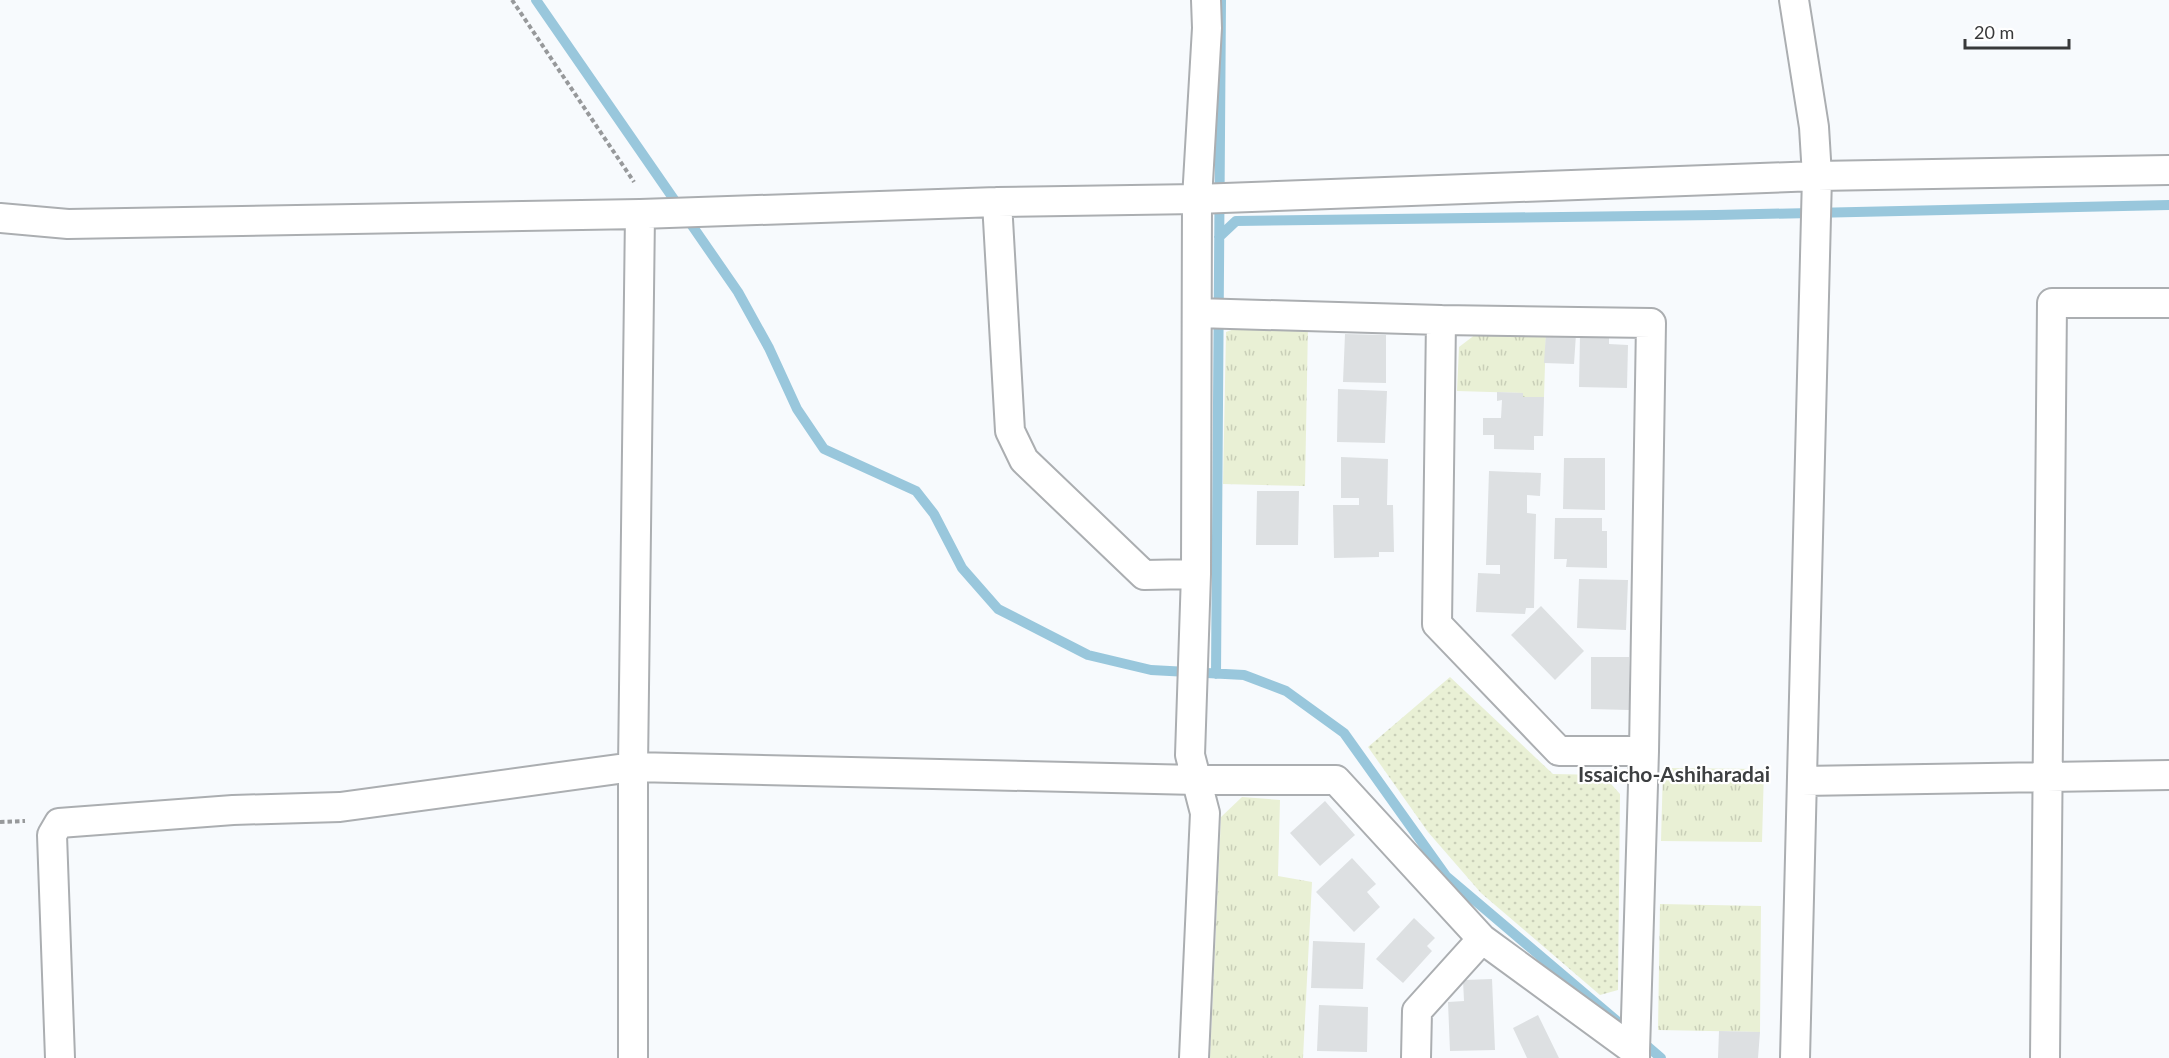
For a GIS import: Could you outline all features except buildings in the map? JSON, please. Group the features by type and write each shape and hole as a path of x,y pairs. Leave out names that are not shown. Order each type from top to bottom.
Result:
{"street":[{"path":"1194,1058 1205,813 1190,755 1196,574 1197,199 1208,28 1206,0"},
{"path":"1794,0 1814,127 1817,176 1796,1058"},
{"path":"0,218 68,225 640,214 997,202 1197,199 1817,176 2169,170"},
{"path":"997,202 1010,431 1024,460 1144,575 1196,574"},
{"path":"633,1058 633,767 640,214"},
{"path":"2045,1058 2052,303 2169,303"},
{"path":"1197,313 1651,323 1644,751 1635,1055"},
{"path":"1442,320 1437,624 1559,751 1644,751"},
{"path":"60,1058 52,835 59,823 233,810 340,807 633,767 1197,780 1336,780 1482,939 1635,1055"},
{"path":"1802,781 2169,776"},
{"path":"1416,1058 1417,1011 1482,939"}],"path":[{"path":"512,0 640,191 640,214"}],"green space":[{"path":"1248,324 1308,325 1305,486 1223,484 1226,332"},
{"path":"1480,331 1546,333 1544,397 1523,397 1523,393 1457,391 1459,347"},
{"path":"1450,677 1553,774 1603,775 1620,794 1618,990 1600,995 1481,893 1428,832 1368,747"},
{"path":"1663,768 1764,769 1762,842 1661,841"},
{"path":"1242,797 1280,800 1278,876 1312,882 1303,1058 1210,1058 1221,817"},
{"path":"1660,904 1761,906 1760,1032 1658,1030"}],"waterway":[{"path":"536,0 738,292 769,348 797,409 824,449 916,491 934,514 962,568 998,609 1088,655 1151,670 1244,675 1286,691 1344,733 1446,876 1624,1027"},
{"path":"1216,674 1221,0"},
{"path":"1219,237 1236,221 1716,215 2169,205"},
{"path":"1639,1039 1661,1058"}],"district":[{"name":"Issaicho-Ashiharadai","path":"1674,775"}]}
